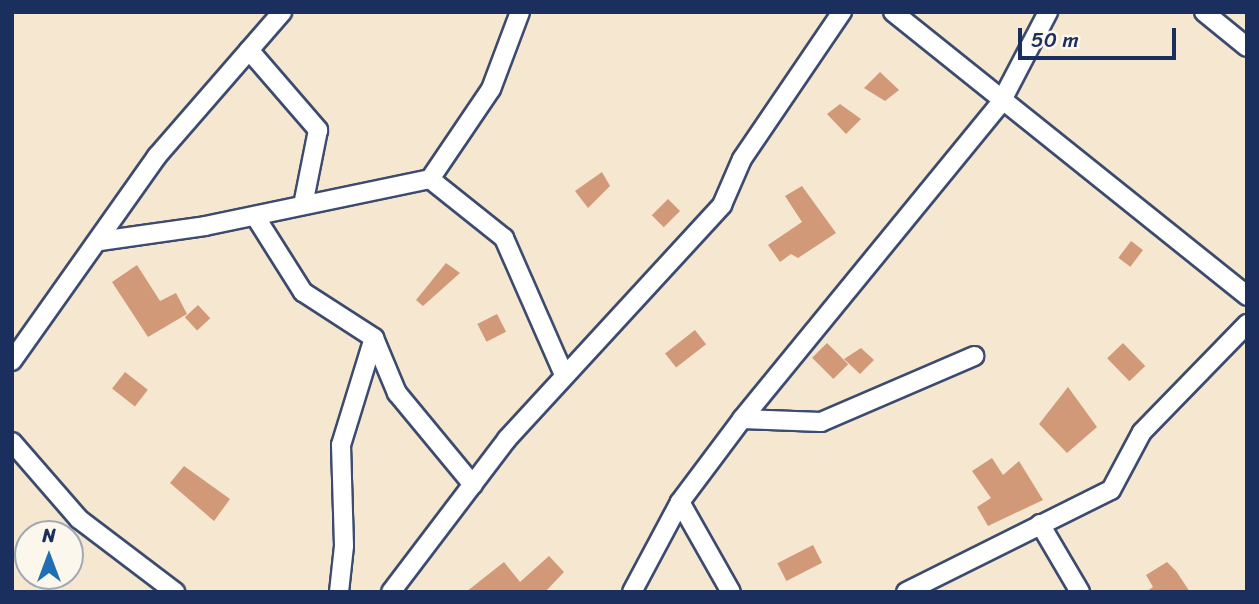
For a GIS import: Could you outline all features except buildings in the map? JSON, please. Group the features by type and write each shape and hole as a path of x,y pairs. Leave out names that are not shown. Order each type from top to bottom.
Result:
{"street":[{"path":"12,361 100,241 157,156 282,12"},
{"path":"100,241 255,216 429,179 491,89 520,12"},
{"path":"391,592 473,485 564,375 722,205 742,159 842,12"},
{"path":"893,12 1001,102 1247,296"},
{"path":"632,592 680,502 742,419 1001,102 1048,12"},
{"path":"1204,12 1247,47"},
{"path":"249,50 318,130 303,205"},
{"path":"429,179 504,238 564,375"},
{"path":"255,216 303,292 374,338 397,393 473,485"},
{"path":"906,592 1111,490 1142,432 1247,324"},
{"path":"339,592 344,546 341,445 374,338"},
{"path":"742,419 821,422 974,356"},
{"path":"12,442 79,519 176,592"},
{"path":"680,502 731,592"},
{"path":"1040,524 1080,592"}]}
